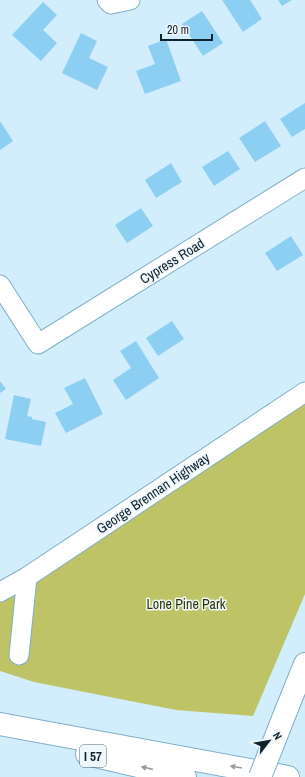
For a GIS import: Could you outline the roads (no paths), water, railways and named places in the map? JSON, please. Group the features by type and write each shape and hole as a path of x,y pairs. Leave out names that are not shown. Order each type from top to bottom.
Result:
{"main road":[{"path":"260,777 305,664"},
{"path":"0,724 288,777"},
{"name":"I 57","path":"0,734 185,777"}],"street":[{"path":"106,0 111,4 130,0"},
{"name":"Cypress Road","path":"0,285 38,344 305,178"},
{"name":"George Brennan Highway","path":"0,592 27,577 305,392"},
{"path":"19,655 27,577"}],"park label":[{"name":"Lone Pine Park","path":"186,604"}]}
